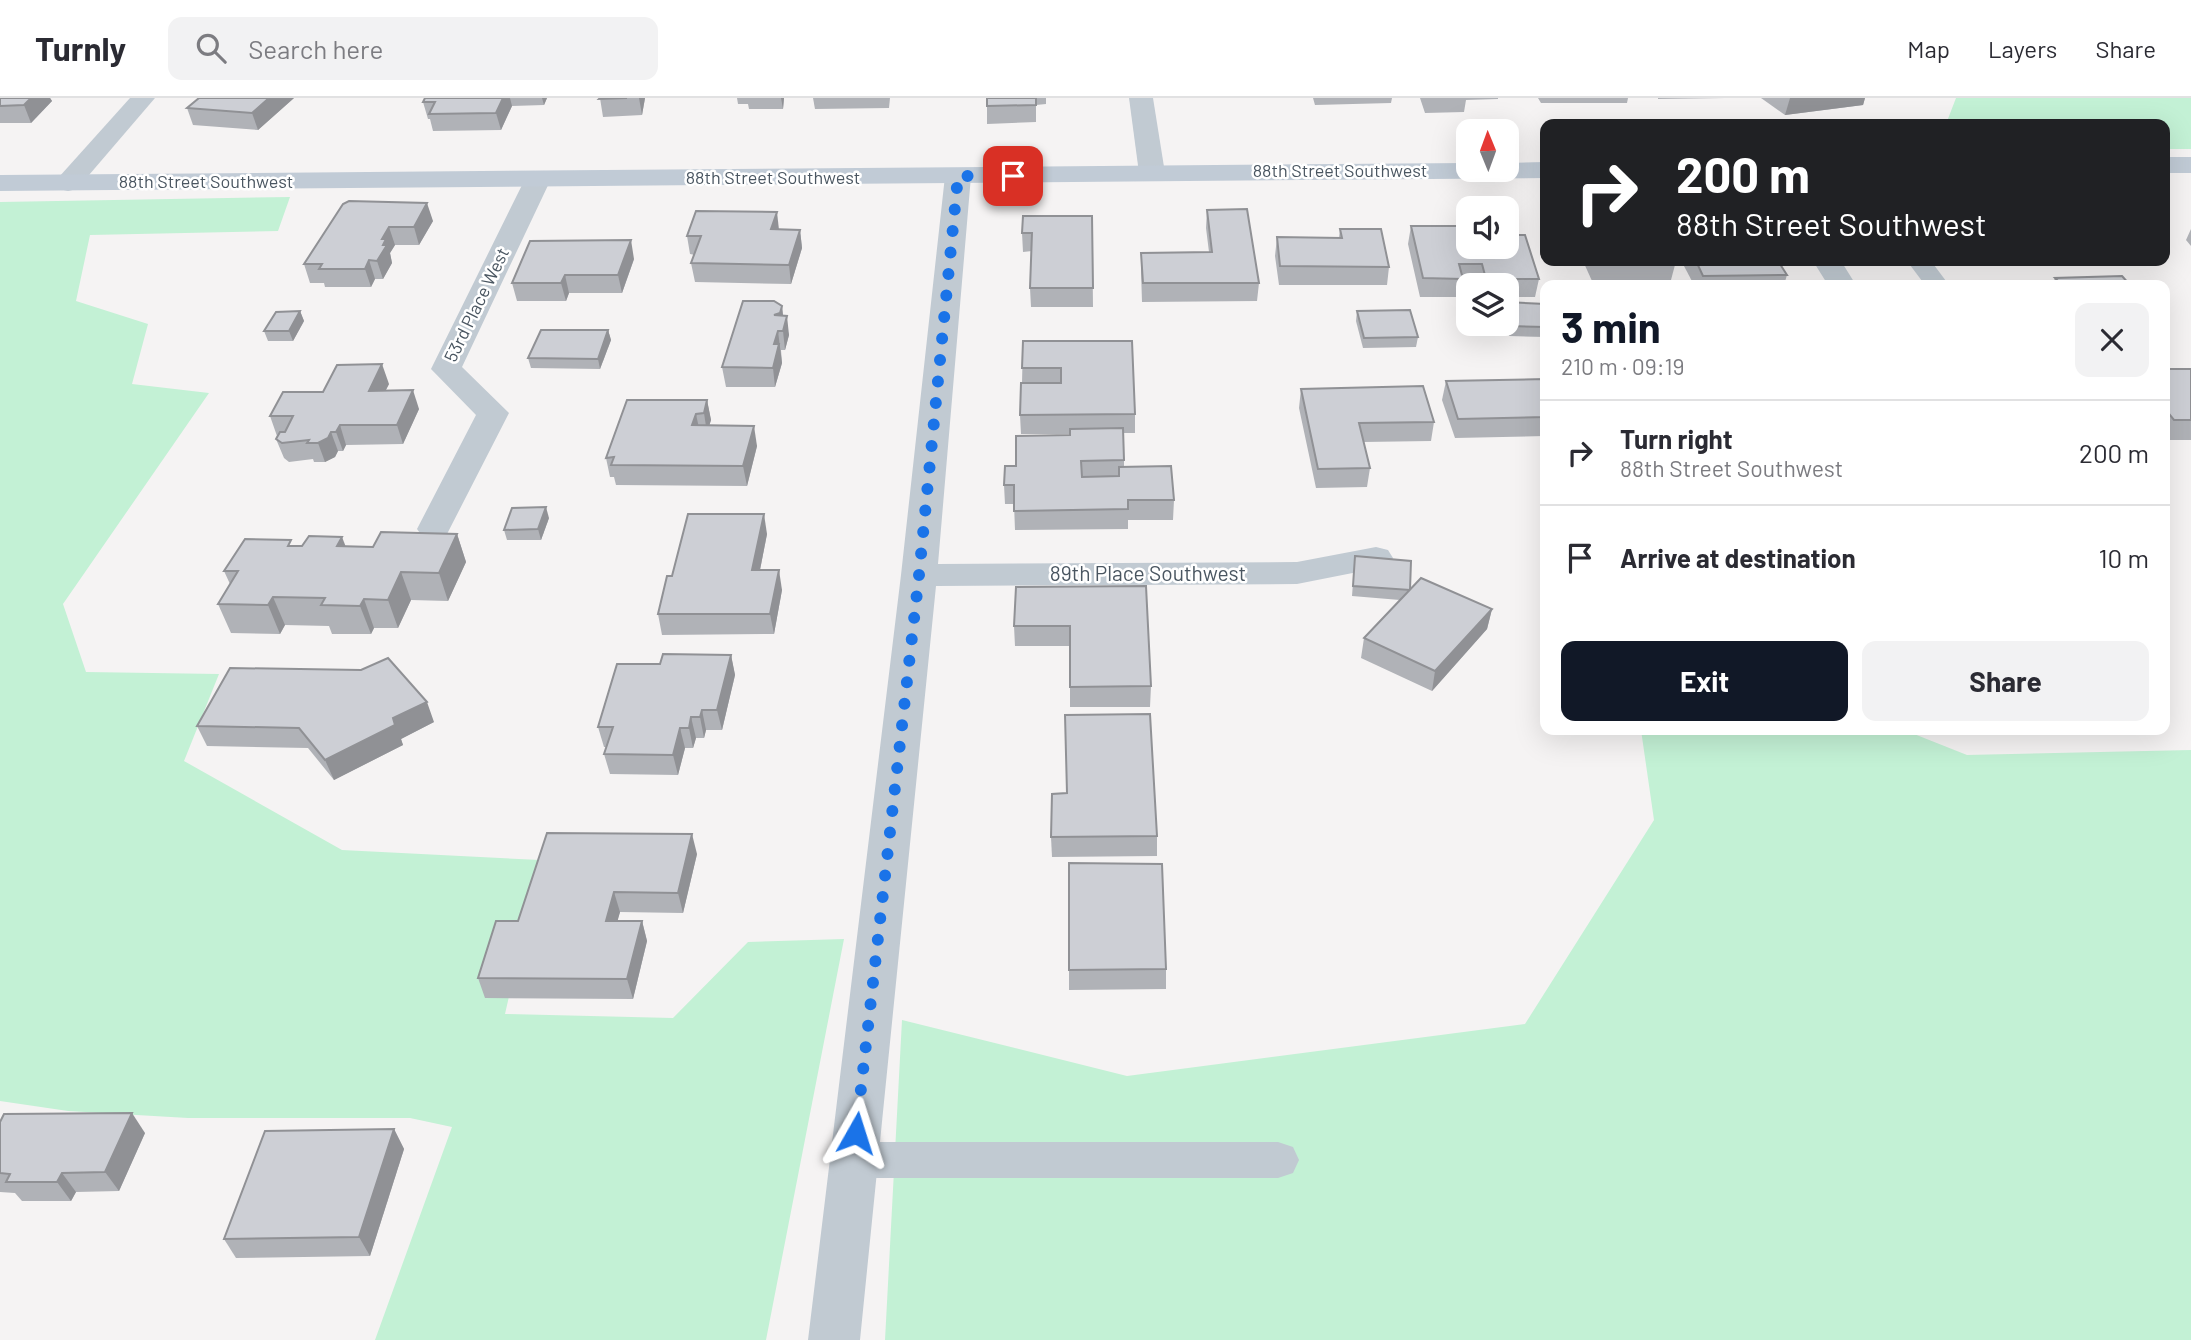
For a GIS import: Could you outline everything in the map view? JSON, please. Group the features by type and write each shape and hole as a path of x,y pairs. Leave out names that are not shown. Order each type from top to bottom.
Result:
{"street":[{"path":"68,183 143,98"},
{"path":"1141,98 1152,173"},
{"path":"2170,165 2191,164"},
{"name":"88th Street Southwest","path":"0,183 1540,170"},
{"path":"834,1340 919,575 958,176"},
{"name":"53rd Place West","path":"434,529 493,413 446,369 538,179"},
{"name":"89th Place Southwest","path":"919,575 1297,573 1376,558"}],"lane":[{"path":"854,1160 1278,1160"}],"green space":[{"path":"1956,98 2191,98 2191,149 2170,149 2170,119 1948,119"},
{"path":"290,197 278,231 90,235 76,301 148,324 132,384 209,393 63,604 86,672 219,674 184,761 342,850 540,860 505,1014 673,1018 748,942 844,939 766,1340 375,1340 452,1127 410,1118 188,1118 68,1111 0,1101 0,202"},
{"path":"1642,735 1917,735 1967,755 2191,750 2191,1340 885,1340 902,1020 1127,1076 1525,1024 1654,820"}],"building":[{"path":"0,98 31,98 24,105 0,106"},
{"path":"199,98 269,98 252,113 187,108"},
{"path":"425,98 503,98 496,113 429,114 435,102 423,102"},
{"path":"987,98 1036,98 1036,105 987,106"},
{"path":"349,201 427,203 414,227 389,227 382,239 386,239 383,245 387,245 377,261 369,260 365,269 319,269 322,264 304,264 343,204"},
{"path":"1247,209 1259,283 1143,283 1141,253 1212,252 1207,210"},
{"path":"696,211 777,212 771,229 800,230 789,265 691,263 701,236 687,236"},
{"path":"1023,216 1092,216 1093,288 1030,288 1032,233 1022,233"},
{"path":"1411,226 1456,226 1456,259 1519,259 1519,235 1525,235 1539,279 1519,279 1519,273 1484,273 1482,264 1459,264 1461,273 1456,273 1456,279 1423,278"},
{"path":"1340,229 1381,229 1389,267 1280,266 1277,237 1342,238"},
{"path":"631,240 618,275 565,275 561,283 512,283 530,241"},
{"path":"1698,266 1781,266 1787,275 1703,276"},
{"path":"2122,276 2126,280 2057,280 2055,278"},
{"path":"743,301 774,301 782,306 780,313 774,315 787,316 783,331 778,331 774,344 779,344 773,368 722,367"},
{"path":"1519,303 1540,304 1540,327 1519,326"},
{"path":"1410,310 1418,337 1364,338 1357,311"},
{"path":"300,311 289,331 264,331 276,312"},
{"path":"541,330 608,330 598,359 528,358"},
{"path":"1023,341 1132,341 1135,414 1020,415 1021,383 1061,383 1061,368 1022,368"},
{"path":"382,364 369,391 413,390 397,425 340,425 336,432 331,432 328,438 318,443 307,443 309,440 282,443 276,439 280,432 285,432 293,416 270,416 283,392 323,392 337,365"},
{"path":"2170,369 2191,369 2191,420 2174,420 2170,415"},
{"path":"1540,379 1540,417 1458,419 1446,381"},
{"path":"1423,386 1434,422 1359,423 1370,468 1318,469 1301,389"},
{"path":"627,400 707,400 704,413 696,414 692,425 754,426 743,466 611,465 614,457 606,458"},
{"path":"1123,428 1124,460 1081,461 1082,477 1119,476 1119,467 1171,466 1174,500 1128,500 1128,509 1014,511 1014,485 1004,485 1005,466 1016,466 1016,436 1070,435 1070,429"},
{"path":"546,507 538,529 504,530 512,508"},
{"path":"688,514 764,514 752,570 779,570 770,614 658,614 667,576 672,576"},
{"path":"381,532 457,534 439,573 401,572 388,600 364,599 360,606 321,605 325,598 273,597 268,605 218,604 238,571 224,571 245,539 291,540 288,546 302,546 309,536 342,537 337,546 373,547"},
{"path":"1355,556 1411,561 1410,590 1353,586"},
{"path":"1421,578 1492,609 1435,671 1364,638"},
{"path":"1146,586 1151,686 1070,687 1070,626 1014,626 1016,587"},
{"path":"663,654 731,655 717,710 702,710 700,717 691,717 689,728 680,728 673,755 604,754 613,727 598,727 617,664 660,664"},
{"path":"388,658 427,702 393,718 395,725 325,760 299,728 197,726 230,668 361,670"},
{"path":"1150,714 1157,836 1051,837 1052,794 1067,793 1065,715"},
{"path":"547,833 692,834 678,893 614,892 606,921 642,921 627,979 478,978 496,921 518,921"},
{"path":"1069,863 1162,864 1166,969 1069,970"},
{"path":"132,1113 105,1172 62,1173 57,1182 6,1182 10,1174 0,1173 0,1122 4,1114"},
{"path":"394,1129 359,1237 224,1239 265,1131"}],"route":[{"path":"856,1133 919,575 958,176 1013,176"}]}
